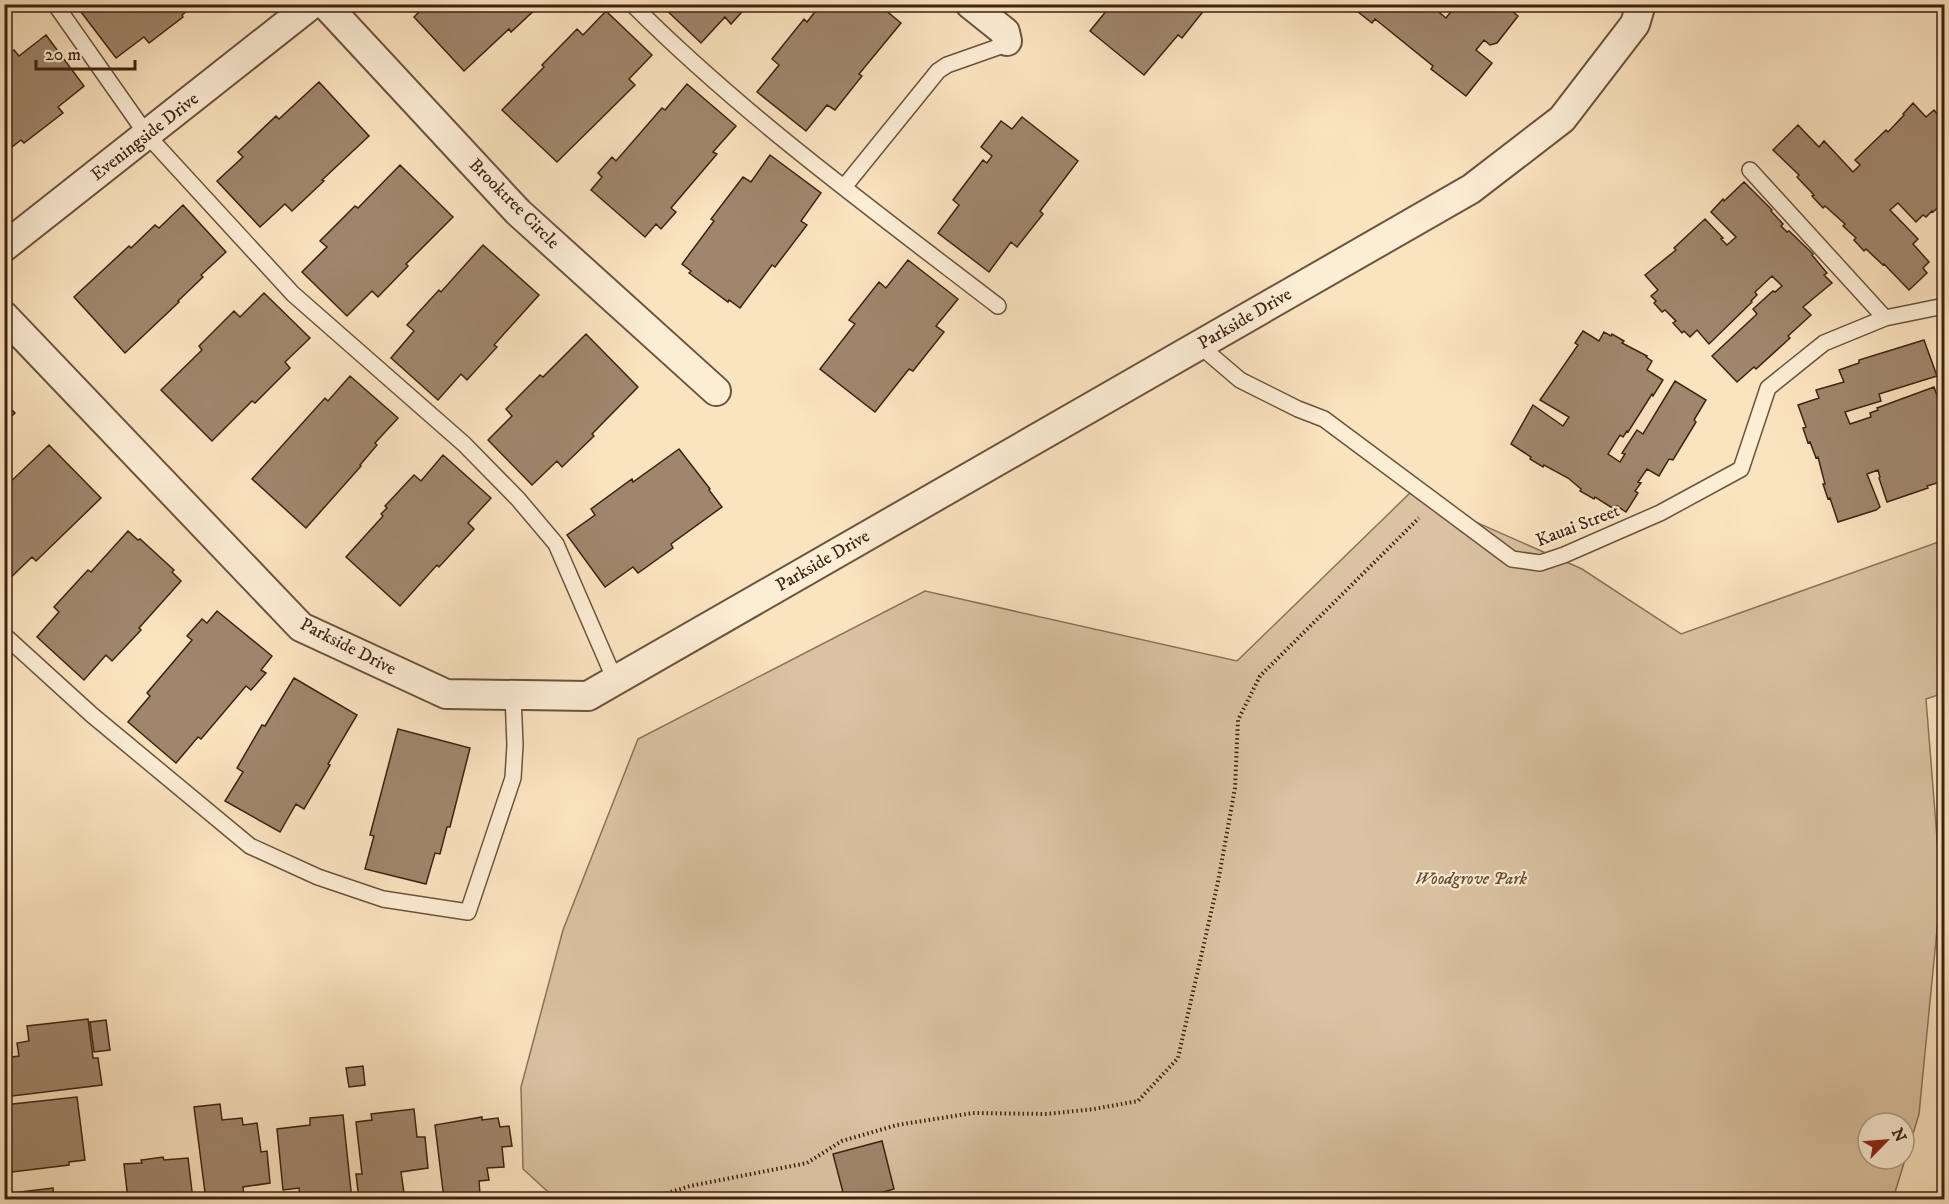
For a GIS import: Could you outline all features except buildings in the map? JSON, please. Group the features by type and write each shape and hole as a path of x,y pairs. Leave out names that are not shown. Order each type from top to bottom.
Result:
{"street":[{"name":"Eveningside Drive","path":"4,247 312,4"},
{"name":"Brooktree Circle","path":"326,4 518,212 716,391"},
{"path":"970,4 1005,32 1006,41"},
{"name":"Parkside Drive","path":"4,316 301,627 446,694 588,696 1461,195 1562,118 1635,24 1641,4"}],"lane":[{"path":"55,4 147,135 293,294 464,444 518,499 556,544 615,680"},
{"path":"632,4 659,32 781,138 998,306"},
{"path":"844,187 938,72 947,65 1001,46 1006,41"},
{"path":"1750,170 1885,318"},
{"name":"Kauai Street","path":"1199,345 1240,380 1324,419 1512,559 1540,563 1641,522 1741,469 1768,388 1824,344 1885,318 1944,306"},
{"path":"4,635 92,715 249,846 318,877 383,899 468,912 513,778 513,695"}],"path":[{"path":"645,1200 690,1186 807,1163 842,1141 897,1125 973,1113 1047,1114 1138,1101 1178,1058 1218,882 1234,788 1238,720 1260,676 1425,512"}],"green space":[{"name":"Woodgrove Park","path":"1410,493 1582,569 1681,634 1944,540 1944,693 1926,699 1941,889 1919,1114 1916,1124 1916,1111 1856,1111 1856,1171 1902,1171 1893,1199 557,1200 523,1169 521,1087 563,930 638,739 925,591 1237,661"}]}
